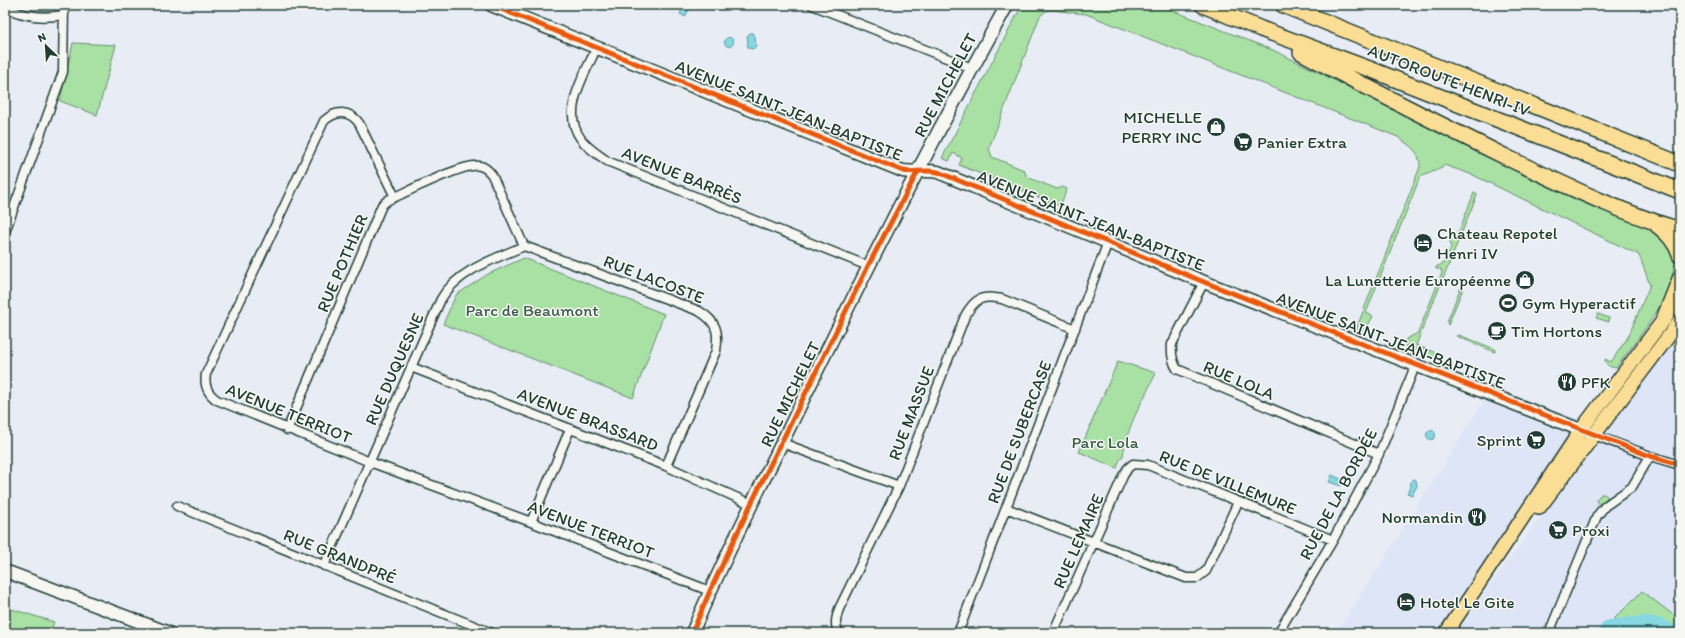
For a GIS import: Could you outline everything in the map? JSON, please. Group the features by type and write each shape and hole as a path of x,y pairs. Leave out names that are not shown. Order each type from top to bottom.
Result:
{"highway":[{"name":"AUTOROUTE HENRI-IV","path":"1203,5 1261,29 1372,70 1680,191"},
{"name":"AUTOROUTE HENRI-IV","path":"1283,5 1680,164"},
{"path":"1261,29 1363,86 1555,180 1655,223 1680,230"},
{"path":"1655,223 1668,234 1678,248 1680,255"},
{"path":"1664,319 1680,279"}],"main road":[{"path":"1446,633 1581,430 1680,296"},
{"path":"1476,588 1595,435 1680,321"}],"street":[{"path":"5,232 63,72 64,5"},
{"name":"AVENUE SAINT-JEAN-BAPTISTE","path":"491,5 902,171 929,170 938,172 1204,282 1581,430 1650,456 1680,465"},
{"path":"812,5 972,68"},
{"name":"RUE MICHELET","path":"692,633 751,504 868,266 972,68 1007,5"},
{"path":"5,8 25,15 53,17 64,15"},
{"name":"AVENUE BARRÈS","path":"597,47 576,94 572,110 574,126 581,139 592,150 607,161 868,266"},
{"name":"AVENUE TERRIOT","path":"395,197 355,117 343,112 335,113 324,121 210,366 204,382 210,395 217,400 288,430 710,591"},
{"name":"RUE POTHIER","path":"288,430 382,205 388,200 464,167 480,166 487,169 492,175 524,246"},
{"name":"RUE DE SUBERCASE","path":"958,633 1108,242"},
{"name":"RUE DUQUESNE","path":"324,566 441,299 447,289 472,270 524,246"},
{"name":"RUE LACOSTE","path":"524,246 699,311 712,320 718,336 716,350 666,466"},
{"name":"RUE LOLA","path":"1204,282 1172,344 1171,353 1173,363 1178,369 1379,454"},
{"name":"RUE MASSUE","path":"839,633 836,627 836,619 840,609 898,486 965,316 971,305 981,298 990,296 1002,298 1075,329"},
{"name":"RUE DE LA BORDÉE","path":"1278,633 1333,540 1379,454 1416,364"},
{"name":"AVENUE BRASSARD","path":"411,367 666,466 751,504"},
{"path":"531,522 570,428"},
{"path":"782,443 898,486"},
{"path":"1549,633 1597,516 1605,506 1632,487 1650,456"},
{"name":"RUE DE VILLEMURE","path":"1133,464 1148,465 1333,540"},
{"name":"RUE LEMAIRE","path":"1053,633 1123,476 1128,468 1133,464"},
{"path":"1006,508 1186,578 1197,578 1206,571 1238,502"},
{"name":"RUE GRANDPRÉ","path":"177,506 492,633"},
{"path":"5,571 169,633"}],"shaded area":[{"path":"1680,333 1680,633 1455,633 1619,412"},
{"path":"1492,387 1593,425 1447,633 1336,633 1392,547"}],"green space":[{"path":"1022,5 1159,5 1275,51 1544,183 1663,235 1675,256 1678,267 1674,267 1666,294 1651,320 1616,368 1610,367 1607,365 1605,359 1611,362 1628,337 1650,285 1639,255 1473,175 1444,165 1442,168 1420,177 1366,313 1373,316 1363,335 1355,332 1420,167 1418,157 1411,147 1398,137 1086,14 1051,10 1046,11 1040,16 989,148 992,157 1024,170 1027,177 1057,189 1063,187 1067,189 1060,206 959,165 962,158 953,153 949,161 942,158"},
{"path":"73,43 116,45 97,115 60,101"},
{"path":"1474,193 1477,195 1416,345 1436,353 1435,358 1405,346 1406,339 1418,333 1442,273 1441,269 1436,269 1436,267 1444,263 1451,247 1449,236 1459,231"},
{"name":"Parc de Beaumont","path":"524,258 664,314 633,398 443,324 456,295 488,274"},
{"path":"1463,287 1448,325 1447,322 1460,289"},
{"path":"1598,314 1609,318 1609,322 1596,318"},
{"path":"1459,335 1495,349 1495,352 1456,336"},
{"name":"Parc Lola","path":"1118,361 1156,373 1132,424 1123,456 1119,461 1117,468 1079,452"},
{"path":"1601,494 1608,497 1599,505 1596,500"},
{"path":"1642,591 1680,620 1680,633 1600,633"},
{"path":"5,607 54,622 50,633 5,633"}],"water":[{"path":"684,5 691,6 685,17 680,14"},
{"path":"750,33 753,33 755,36 756,46 753,49 749,48 747,45 747,36"},
{"path":"729,37 734,42 729,47 724,42"},
{"path":"1431,430 1436,435 1431,440 1426,435"},
{"path":"1332,475 1343,480 1341,486 1329,482"},
{"path":"1414,479 1416,480 1417,486 1412,495 1407,493 1411,485 1410,482"}],"waterway":[{"path":"1606,633 1608,628 1633,624 1657,625 1672,633"}],"cycle path":[{"path":"491,5 903,171 938,172 1204,282 1650,456 1680,465"},
{"path":"692,633 751,504 868,266 918,171"}],"place":[{"name":"MICHELLE PERRY INC","path":"1216,127"},
{"name":"Panier Extra","path":"1243,142"},
{"name":"Chateau Repotel Henri IV","path":"1423,243"},
{"name":"La Lunetterie Européenne","path":"1525,280"},
{"name":"Gym Hyperactif","path":"1508,303"},
{"name":"Tim Hortons","path":"1497,331"},
{"name":"PFK","path":"1567,382"},
{"name":"Sprint","path":"1536,440"},
{"name":"Normandin","path":"1477,517"},
{"name":"Proxi","path":"1558,530"},
{"name":"Hotel Le Gite","path":"1406,602"}]}
